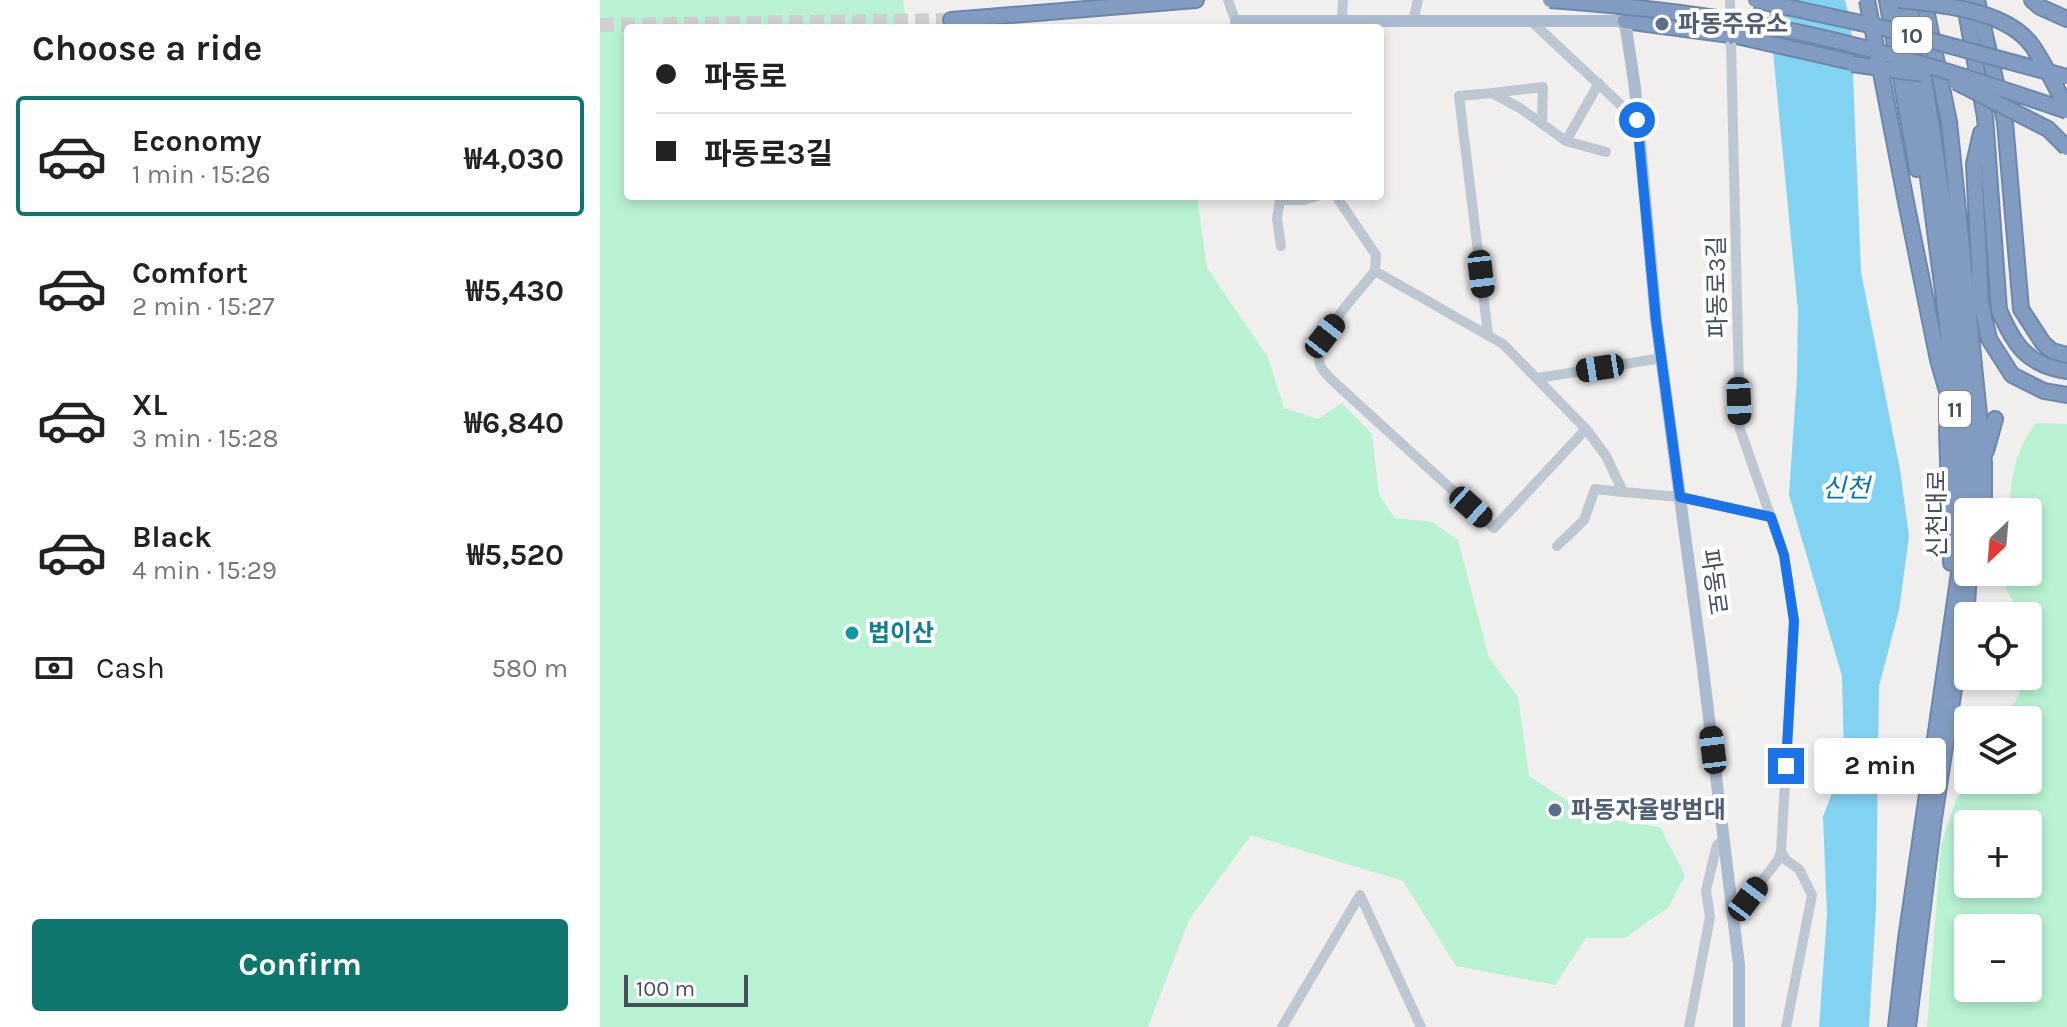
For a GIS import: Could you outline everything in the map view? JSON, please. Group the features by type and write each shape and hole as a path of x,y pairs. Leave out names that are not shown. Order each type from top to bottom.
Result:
{"highway":[{"path":"951,20 1196,0"},
{"name":"10","path":"1550,0 1606,4 1745,23 1839,42 2067,109"},
{"name":"10","path":"1755,0 1888,29 2067,77"},
{"path":"1867,0 1938,360 1947,391"},
{"name":"11","path":"1887,0 1923,202 1947,391 1951,495 1949,650"},
{"path":"1898,0 1959,8 2008,26 2033,47 2067,109"},
{"name":"신천대로","path":"1898,0 1920,117 1947,322 1962,499 1960,566 1929,819 1908,1027"},
{"name":"신천대로","path":"1908,0 1926,70 1966,382 1973,498"},
{"name":"11","path":"1924,0 1949,122 1984,463 1984,498"},
{"path":"1964,0 1985,117 1999,310 2021,352 2042,365 2067,371"},
{"path":"1977,0 2005,122 2021,309 2043,343 2052,351 2067,355"},
{"path":"2032,0 2067,19"},
{"path":"2047,0 2067,11"},
{"path":"1625,21 1732,35 1859,65 1926,70 2048,129 2067,148"},
{"path":"1859,65 1887,62 1895,42"},
{"path":"1859,65 1892,88 1907,105"},
{"path":"1985,117 1974,164 1981,303 1989,339 2012,375 2044,391 2067,395"},
{"path":"1971,325 1986,365"},
{"path":"1984,463 1995,419"},
{"name":"신천대로","path":"1896,1027 1970,586"}],"main road":[{"name":"파동로","path":"1622,0 1662,358 1739,965 1739,1027"},
{"path":"1413,21 1625,21"}],"street":[{"path":"1228,0 1237,24"},
{"path":"1343,0 1342,19 1365,24 1413,21 1418,0"},
{"name":"파동로3길","path":"1730,0 1740,429 1784,555 1794,621 1781,852"},
{"path":"1530,20 1637,120"},
{"path":"1566,141 1599,83"},
{"path":"1488,334 1459,96 1543,87 1542,124"},
{"path":"1492,93 1566,141 1606,152"},
{"path":"1281,246 1277,218 1280,200 1304,200"},
{"path":"1339,200 1376,255 1375,271 1325,336 1319,353 1320,365 1333,381 1494,528 1586,429"},
{"path":"1375,271 1488,334 1538,378 1586,429 1606,456 1623,492"},
{"path":"1538,378 1662,358"},
{"path":"1557,546 1584,520 1595,489 1680,497 1771,517"},
{"path":"1689,1027 1710,917 1706,890 1717,845 1724,839"},
{"path":"1733,918 1781,852"},
{"path":"1781,852 1799,869 1812,895 1786,1027"},
{"path":"1282,1027 1360,895 1421,1027"}],"green space":[{"path":"600,0 903,0 906,24 624,24 624,200 1198,200 1207,268 1268,357 1284,408 1318,419 1342,403 1372,434 1379,495 1395,518 1432,522 1458,540 1489,658 1518,697 1529,776 1592,817 1660,827 1685,875 1669,907 1625,938 1586,938 1555,985 1456,966 1403,881 1251,835 1189,920 1148,1027 600,1027"},
{"path":"2036,423 2067,424 2067,1027 1927,1027 1941,844 1956,800 1960,794 2042,794 2042,706 2012,706 2020,690 2042,690 2042,602 2013,602 2005,586 2042,586 2042,498 2010,498 2015,465"}],"water":[{"name":"신천","path":"1768,0 1845,0 1851,25 1861,272 1900,470 1909,536 1899,610 1879,686 1876,908 1869,1027 1819,1027 1827,915 1823,817 1844,760 1842,676 1789,495 1798,311"}],"tunnel":[{"path":"670,24 951,20"},
{"path":"600,25 624,25"}],"place":[{"name":"파동주유소","path":"1662,24"},
{"name":"법이산","path":"852,633"},
{"name":"파동자율방범대","path":"1555,810"}],"route":[{"path":"1637,120 1656,320 1680,497 1771,517 1784,555 1794,621 1786,766"}]}
